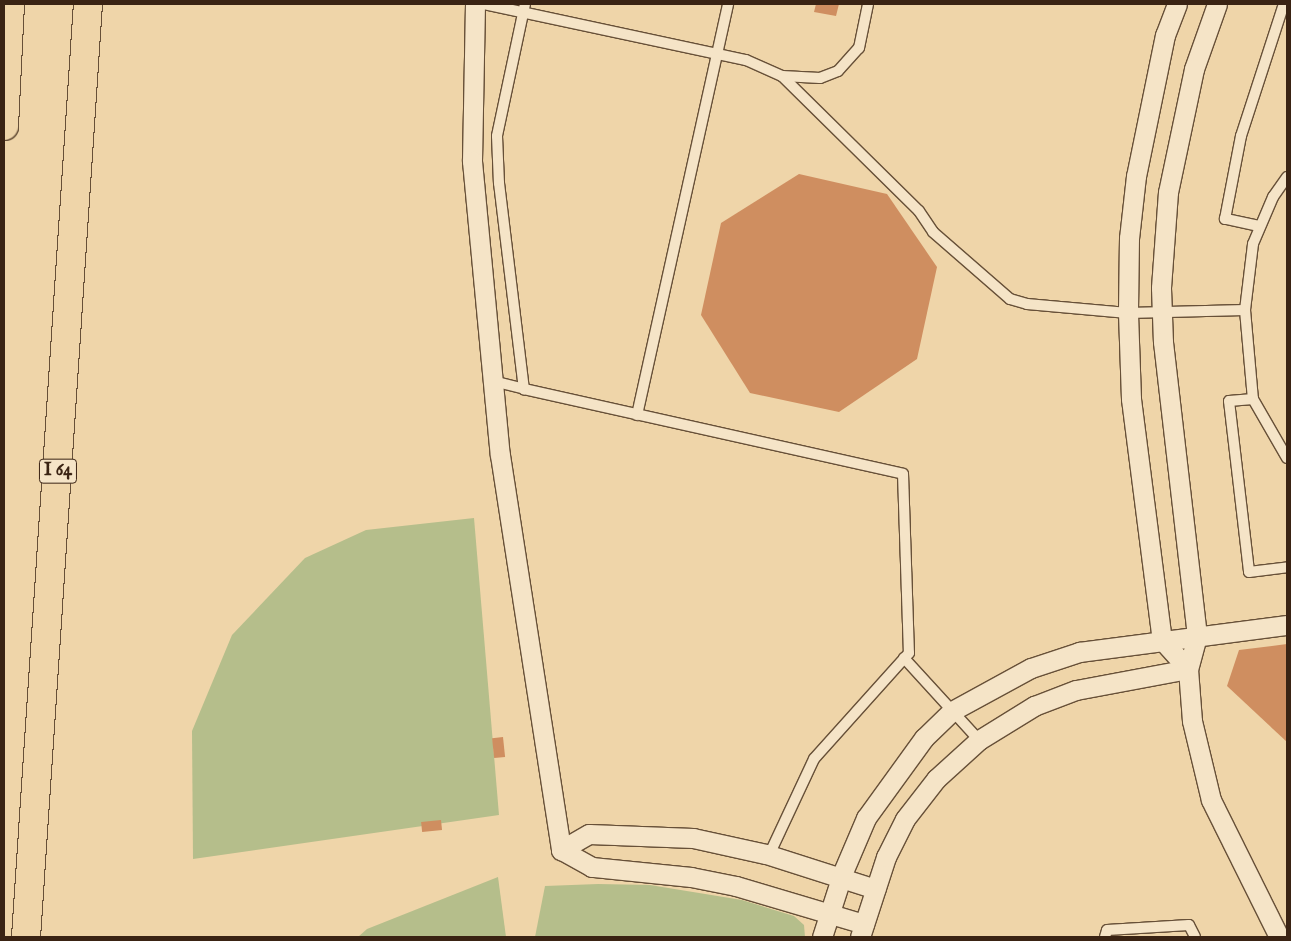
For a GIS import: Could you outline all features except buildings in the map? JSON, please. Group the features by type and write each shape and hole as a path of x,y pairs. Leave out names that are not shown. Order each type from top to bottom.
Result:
{"highway":[{"path":"4,120 10,4"},
{"name":"I 64","path":"26,937 88,4"}],"street":[{"path":"475,4 472,161 500,455 562,850"},
{"path":"1176,4 1165,36 1136,176 1129,238 1128,313 1131,399 1162,640 1188,669"},
{"path":"1216,4 1194,69 1168,192 1162,313 1197,636 1188,669 1192,720 1211,800 1279,937"},
{"path":"822,937 841,876 866,818 924,738 952,711 1031,668 1079,652 1287,625"},
{"path":"562,850 592,867 692,877 773,894 830,913 862,930 876,889 905,820 936,779 979,740 1034,706 1076,690 1188,669"},
{"path":"562,850 589,834 643,834 693,838 769,855 841,876 876,889"}],"lane":[{"path":"484,4 524,8 746,60 782,76 919,211 933,232 995,289 1027,304 1128,313 1245,310"},
{"path":"637,414 728,4"},
{"path":"782,76 820,78 838,71 859,48 868,4"},
{"path":"1259,226 1225,219 1241,136 1284,4"},
{"path":"524,8 497,136 499,183 524,389"},
{"path":"1287,177 1259,226 1249,257 1245,310 1253,399 1287,458"},
{"path":"493,381 903,474 908,653 814,759 769,855"},
{"path":"1253,399 1229,401 1249,572 1287,567"},
{"path":"904,658 979,740"},
{"path":"1105,937 1107,930 1189,925 1196,937"}],"green space":[{"path":"474,518 499,815 193,859 192,731 232,635 305,558 366,530"},
{"path":"498,877 506,937 358,937 367,929"},
{"path":"650,885 742,900 794,916 804,925 805,937 535,937 545,886"}]}
